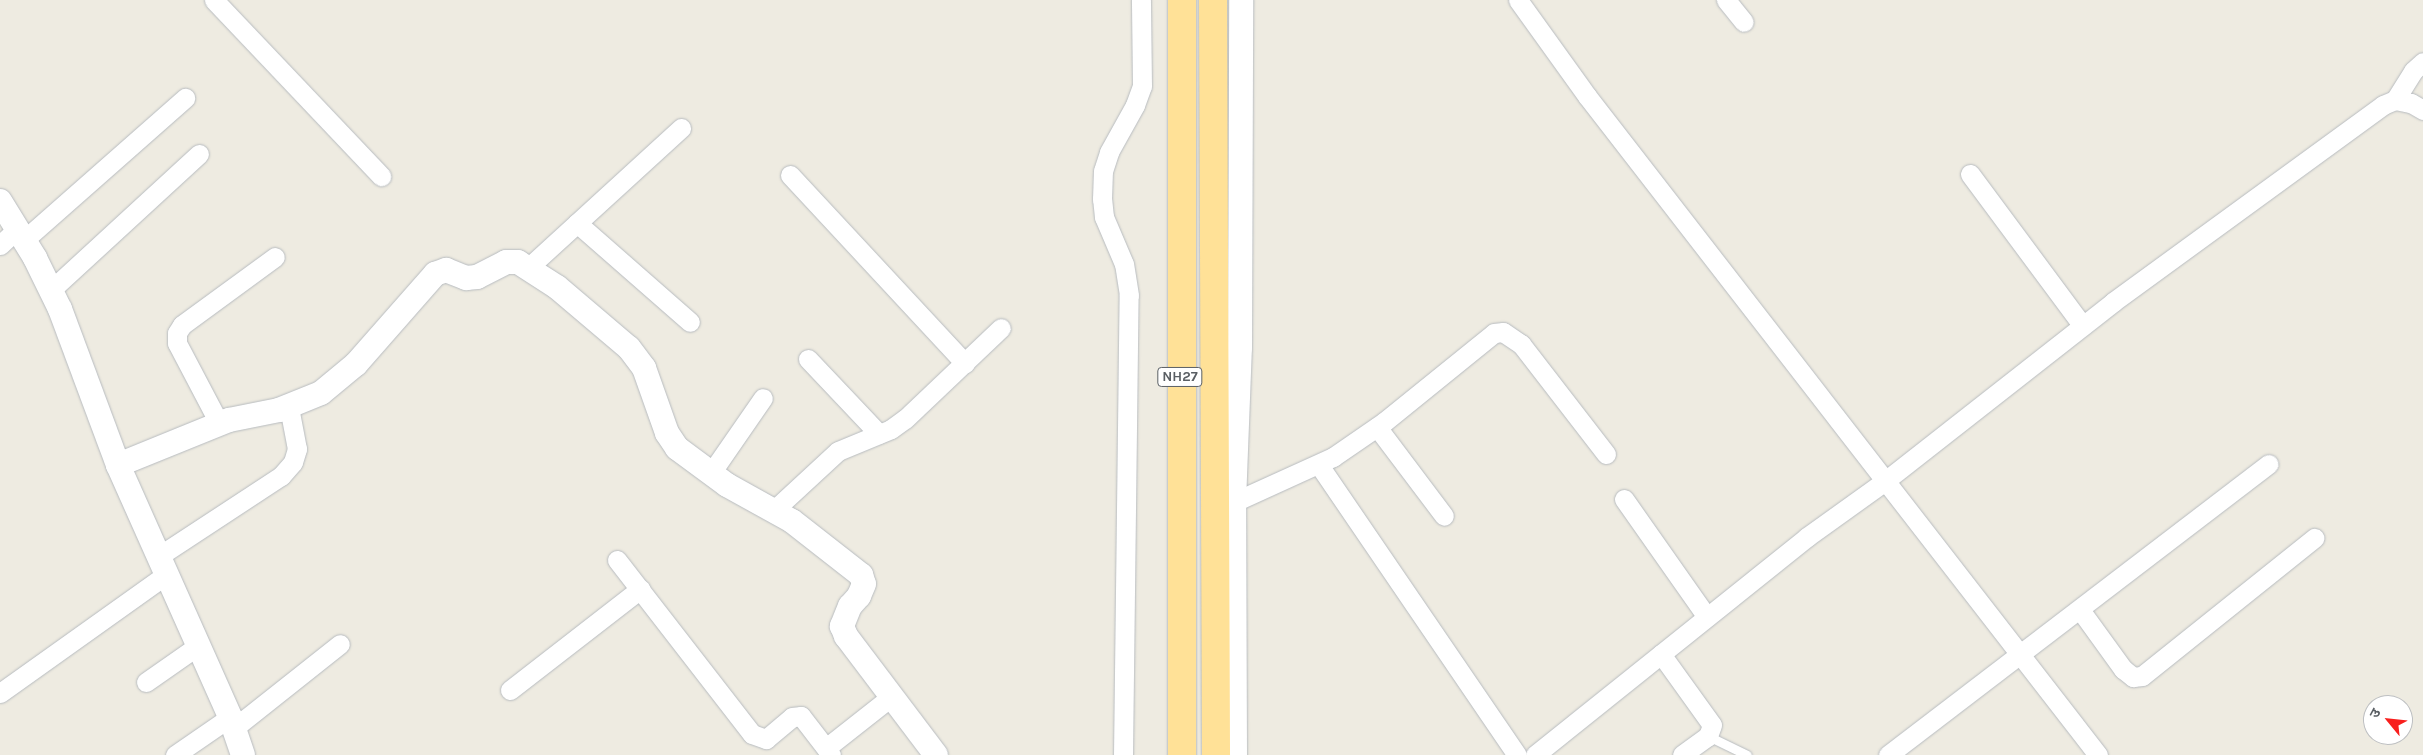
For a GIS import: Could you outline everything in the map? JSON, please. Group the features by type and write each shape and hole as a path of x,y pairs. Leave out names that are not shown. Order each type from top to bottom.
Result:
{"highway":[{"name":"NH27","path":"1182,0 1182,755"},
{"name":"NH27","path":"1214,0 1216,755"}],"street":[{"path":"214,0 381,176"},
{"path":"1123,755 1129,295 1124,264 1104,217 1102,199 1103,171 1108,152 1135,105 1142,86 1141,0"},
{"path":"1235,755 1234,502 1240,348 1241,0"},
{"path":"1518,0 1587,96 2098,755"},
{"path":"1726,0 1744,22"},
{"path":"2395,100 2413,71 2423,62"},
{"path":"0,245 21,234 185,98"},
{"path":"1535,755 1807,537 1885,481 2083,326 2383,104 2395,100 2411,103 2423,110"},
{"path":"529,267 681,128"},
{"path":"51,290 199,154"},
{"path":"1970,174 2083,326"},
{"path":"790,175 965,363"},
{"path":"0,201 21,234 51,290 118,465 232,722 243,755"},
{"path":"578,222 690,322"},
{"path":"218,424 178,343 177,333 182,325 275,257"},
{"path":"118,465 218,424 289,407 321,393 356,364 435,274 446,270 466,278 476,277 506,262 518,262 529,267 629,348 644,368 667,433 676,448 710,473 773,511 841,556 861,574 864,584 859,596 850,606 842,626 936,755"},
{"path":"773,511 849,443 879,434 905,419 1001,328"},
{"path":"1234,502 1319,465 1377,427 1494,333 1503,332 1521,344 1606,454"},
{"path":"808,359 879,434"},
{"path":"710,473 763,398"},
{"path":"0,693 163,565 281,476 292,462 297,449 289,407"},
{"path":"1377,427 1444,516"},
{"path":"1888,755 2081,611 2270,464"},
{"path":"1319,465 1517,755"},
{"path":"1624,499 1706,617"},
{"path":"2081,611 2124,669 2133,677 2142,676 2314,538"},
{"path":"617,560 752,734 766,739 792,717 801,716 828,751 892,696"},
{"path":"510,690 640,589"},
{"path":"176,755 232,722 340,644"},
{"path":"146,682 199,646"},
{"path":"1661,654 1708,716 1712,725 1708,736 1682,755"}],"lane":[{"path":"1708,736 1747,755"}]}
